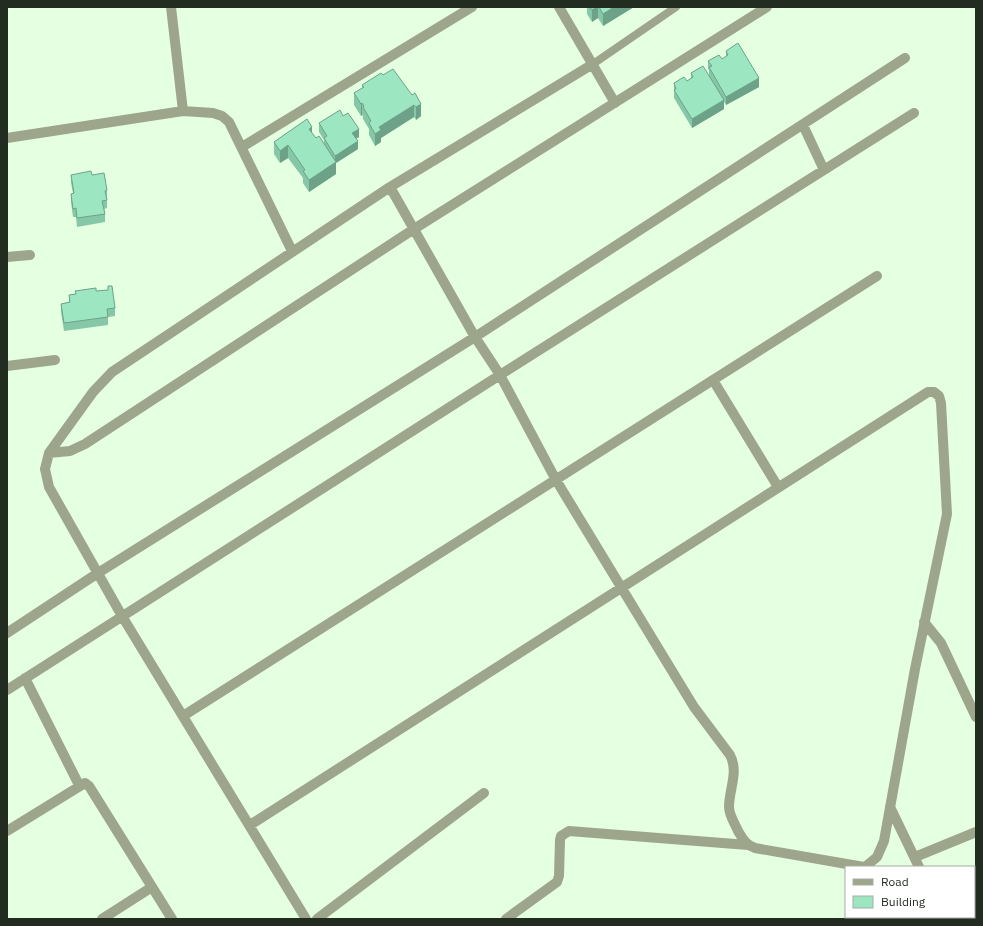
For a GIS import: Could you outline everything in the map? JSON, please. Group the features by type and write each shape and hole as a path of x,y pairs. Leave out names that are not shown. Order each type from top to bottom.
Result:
{"street":[{"path":"172,7 186,111"},
{"path":"242,147 472,7"},
{"path":"559,7 615,103"},
{"path":"49,453 70,451 86,444 414,229 767,7"},
{"path":"7,633 98,573 475,337 905,58"},
{"path":"306,919 122,616 49,487 45,470 49,453 93,392 112,372 390,187 593,64"},
{"path":"7,138 186,111 213,113 222,116 229,122 242,147 292,251"},
{"path":"7,690 914,113"},
{"path":"803,125 824,170"},
{"path":"390,187 475,337 500,375 556,480 622,586 694,707 734,762 735,769 730,812 748,845"},
{"path":"7,257 30,255"},
{"path":"183,716 877,276"},
{"path":"7,366 55,360"},
{"path":"713,380 778,487"},
{"path":"250,825 622,586 928,392 934,392 938,396 941,403 947,514 924,622 881,849 877,857 866,866"},
{"path":"924,622 941,642 976,717"},
{"path":"25,678 79,785"},
{"path":"7,830 79,785 85,783 89,786 172,919"},
{"path":"317,919 484,793"},
{"path":"890,807 918,866"},
{"path":"506,919 557,882 559,876 560,840 561,836 569,831 748,845 755,848 859,866"},
{"path":"914,857 976,832"},
{"path":"102,919 152,887"}],"lane":[{"path":"593,64 676,7"}],"building":[{"path":"599,7 614,7 603,14"},
{"path":"738,43 759,78 726,97 709,67 712,66 708,61 719,55 722,59 728,55 726,51"},
{"path":"703,66 724,100 692,119 674,90 676,89 674,83 684,77 687,81 693,77 691,73"},
{"path":"393,69 412,95 415,93 421,104 416,107 414,105 379,127 381,130 375,134 369,123 371,121 363,107 364,106 354,93 364,87 362,85 381,73 383,75"},
{"path":"340,110 343,116 348,113 359,129 352,133 358,141 335,156 324,138 327,136 319,123"},
{"path":"307,119 312,127 309,129 316,138 319,136 336,162 309,180 303,171 305,170 288,145 280,151 274,142"},
{"path":"91,171 92,175 104,173 107,200 102,201 105,214 77,218 76,208 73,209 71,194 74,193 71,175"},
{"path":"108,286 112,286 115,308 107,309 108,317 64,323 61,304 70,302 69,295 76,294 75,291 96,288 96,291 108,290"}]}
